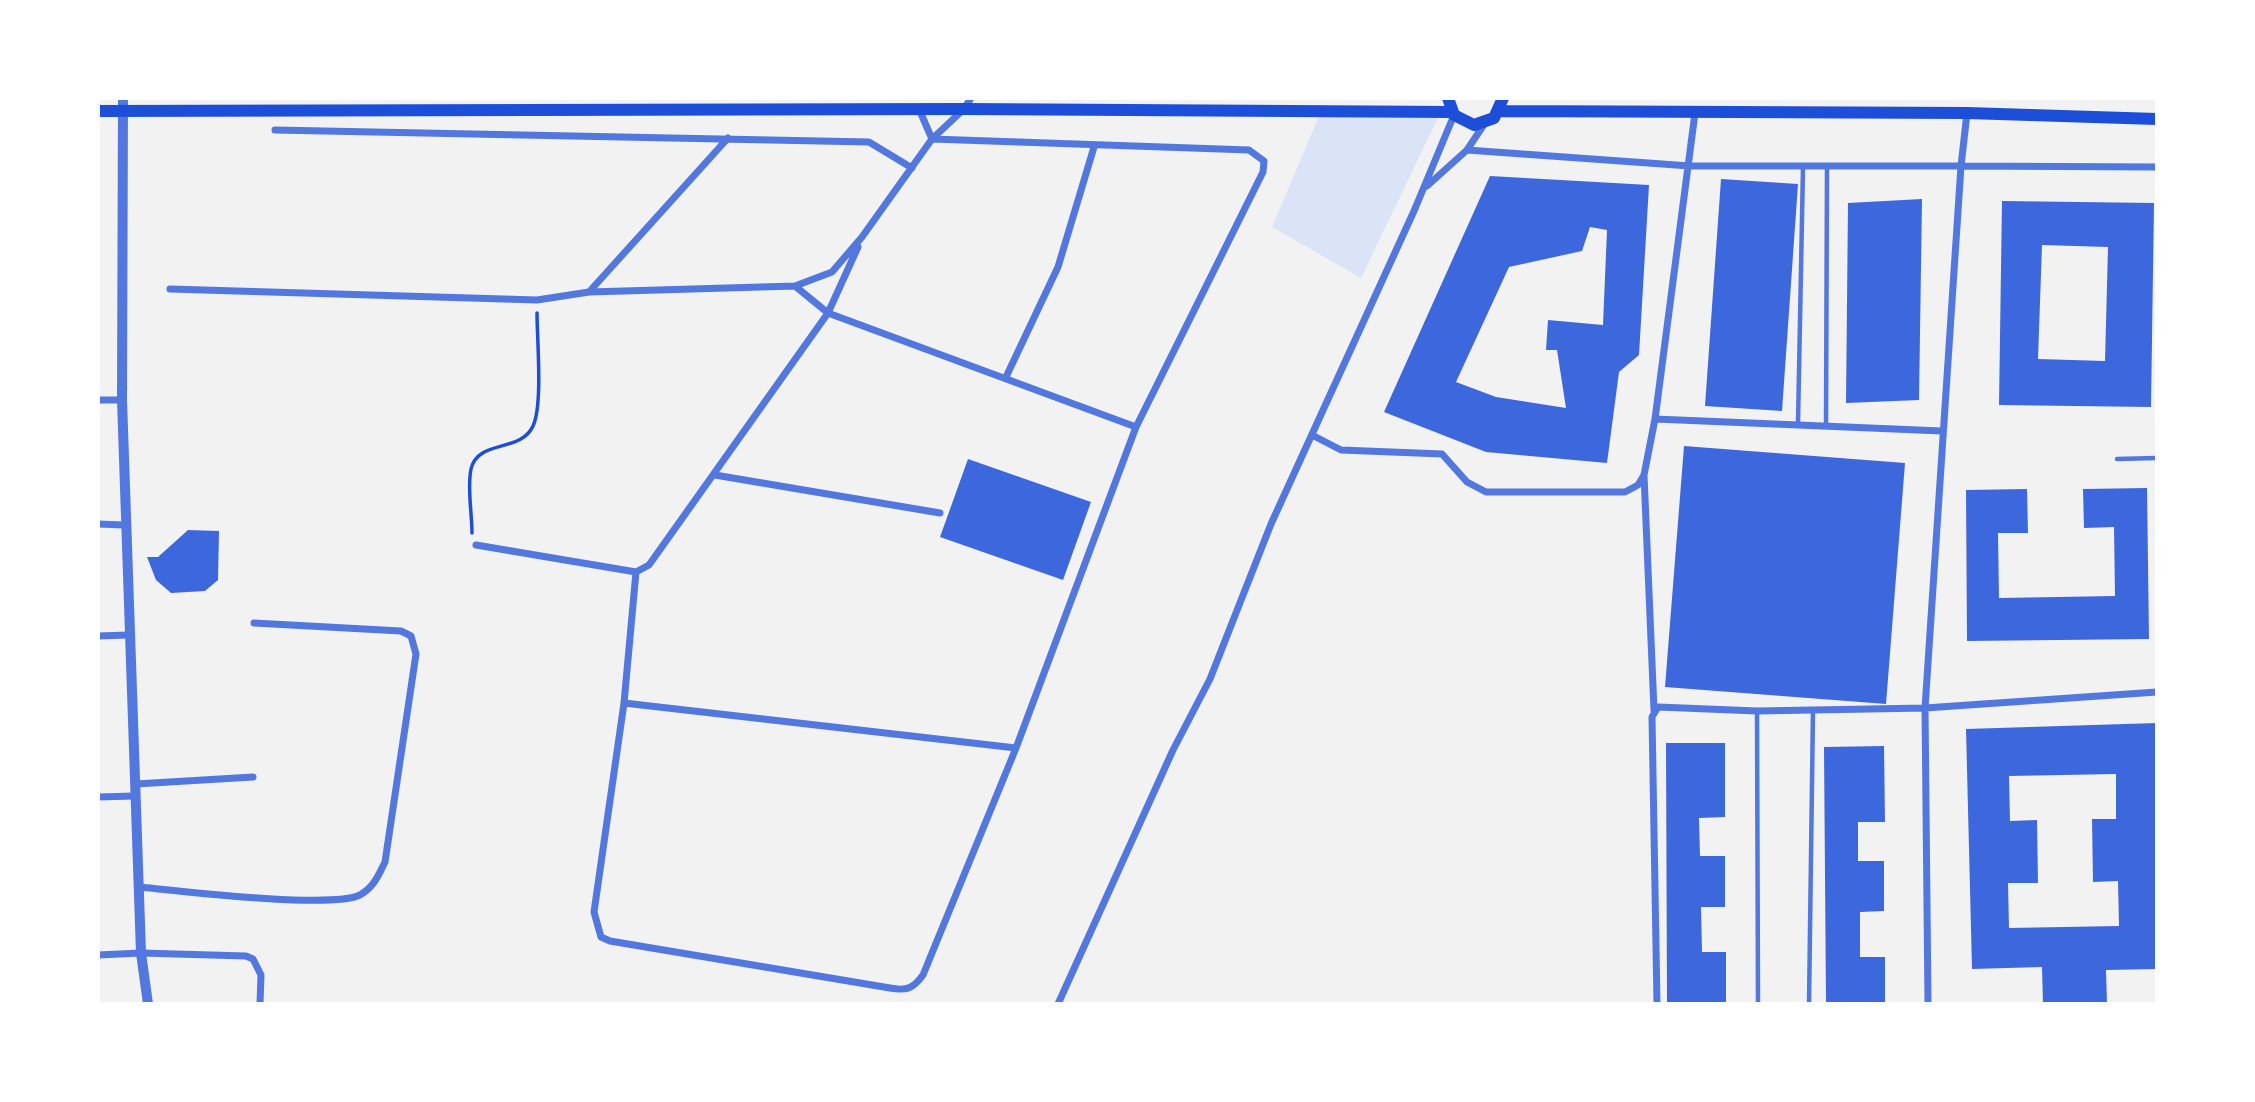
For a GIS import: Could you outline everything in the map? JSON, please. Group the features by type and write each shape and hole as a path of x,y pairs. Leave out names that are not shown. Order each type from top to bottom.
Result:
{"main road":[{"path":"1448,98 1453,114 1463,122 1485,123 1501,104 1695,113 1967,113 2157,119"},
{"path":"98,111 123,105 919,109 967,104 1453,114"}],"street":[{"path":"170,289 537,300 589,292 794,286 832,272 862,237 932,139 967,104"},
{"path":"123,105 124,525 141,953 148,1004"},
{"path":"919,109 932,139"},
{"path":"1657,1004 1654,711 1644,475 1655,419 1695,113"},
{"path":"1928,1004 1926,708 1942,431 1967,113"},
{"path":"1058,1004 1168,762 1210,679 1271,524 1424,188 1453,114"},
{"path":"1424,188 1467,150 1485,123"},
{"path":"275,130 869,142 912,168"},
{"path":"589,292 728,138"},
{"path":"636,572 624,703 594,912 601,937 610,942 671,953 905,990 916,985 923,975 1016,748 1136,427 1263,172 1264,161 1249,150 1094,147 932,139"},
{"path":"1006,377 1058,267 1094,147"},
{"path":"1467,150 1690,166 2157,167"},
{"path":"476,545 636,572 649,565 828,313 862,237"},
{"path":"794,286 828,313 1136,427"},
{"path":"98,400 122,400"},
{"path":"1655,419 1826,424 1942,431"},
{"path":"1312,435 1341,450 1433,451 1443,454 1467,482 1486,492 1625,492 1638,485 1644,475"},
{"path":"715,475 940,513"},
{"path":"98,524 124,525"},
{"path":"140,887 274,898 347,899 374,885 385,862 416,654 411,636 401,631 254,622"},
{"path":"98,636 128,635"},
{"path":"1654,711 1662,705 1757,711 1926,708 2157,692"},
{"path":"624,703 1016,748"},
{"path":"98,797 135,790 253,777"},
{"path":"98,955 235,953 253,959 261,975 260,1004"}],"lane":[{"path":"1798,423 1803,166"},
{"path":"1826,424 1827,166"},
{"path":"2117,459 2157,458"},
{"path":"1810,1004 1812,709"},
{"path":"1757,711 1758,1004"}],"path":[{"path":"476,545 472,538 471,468 482,452 515,444 527,436 537,414 537,300"}],"shaded area":[{"path":"1319,116 1438,118 1361,278 1272,227"}],"building":[{"path":"1490,176 1649,185 1639,355 1619,372 1607,463 1486,452 1384,412","holes":["1590,227 1607,230 1603,325 1548,320 1546,350 1557,350 1566,408 1496,397 1456,382 1509,267 1582,251"]},
{"path":"1721,179 1798,184 1782,411 1705,406"},
{"path":"1922,199 1919,400 1846,403 1848,203"},
{"path":"2002,201 2154,203 2151,407 1999,405","holes":["2042,245 2108,247 2105,361 2038,359"]},
{"path":"1684,446 1905,463 1886,704 1665,687"},
{"path":"968,459 1091,502 1063,580 940,537"},
{"path":"2147,488 2149,639 1967,641 1966,490 2027,489 2028,533 1998,533 1999,598 2115,596 2114,527 2084,528 2083,489"},
{"path":"188,530 219,531 218,580 205,591 171,593 156,580 147,557 158,557"},
{"path":"2157,723 2157,969 2106,970 2107,1004 2043,1004 2042,967 1972,969 1966,729","holes":["2116,774 2116,819 2092,819 2093,882 2118,881 2119,926 2009,928 2008,883 2038,883 2037,820 2010,821 2009,776"]},
{"path":"1666,743 1725,743 1725,817 1699,818 1700,856 1725,856 1725,907 1701,907 1702,952 1726,952 1726,1003 1667,1004"},
{"path":"1884,746 1885,822 1858,822 1858,861 1884,861 1884,911 1860,912 1860,957 1885,957 1885,1004 1826,1004 1824,747"}]}
